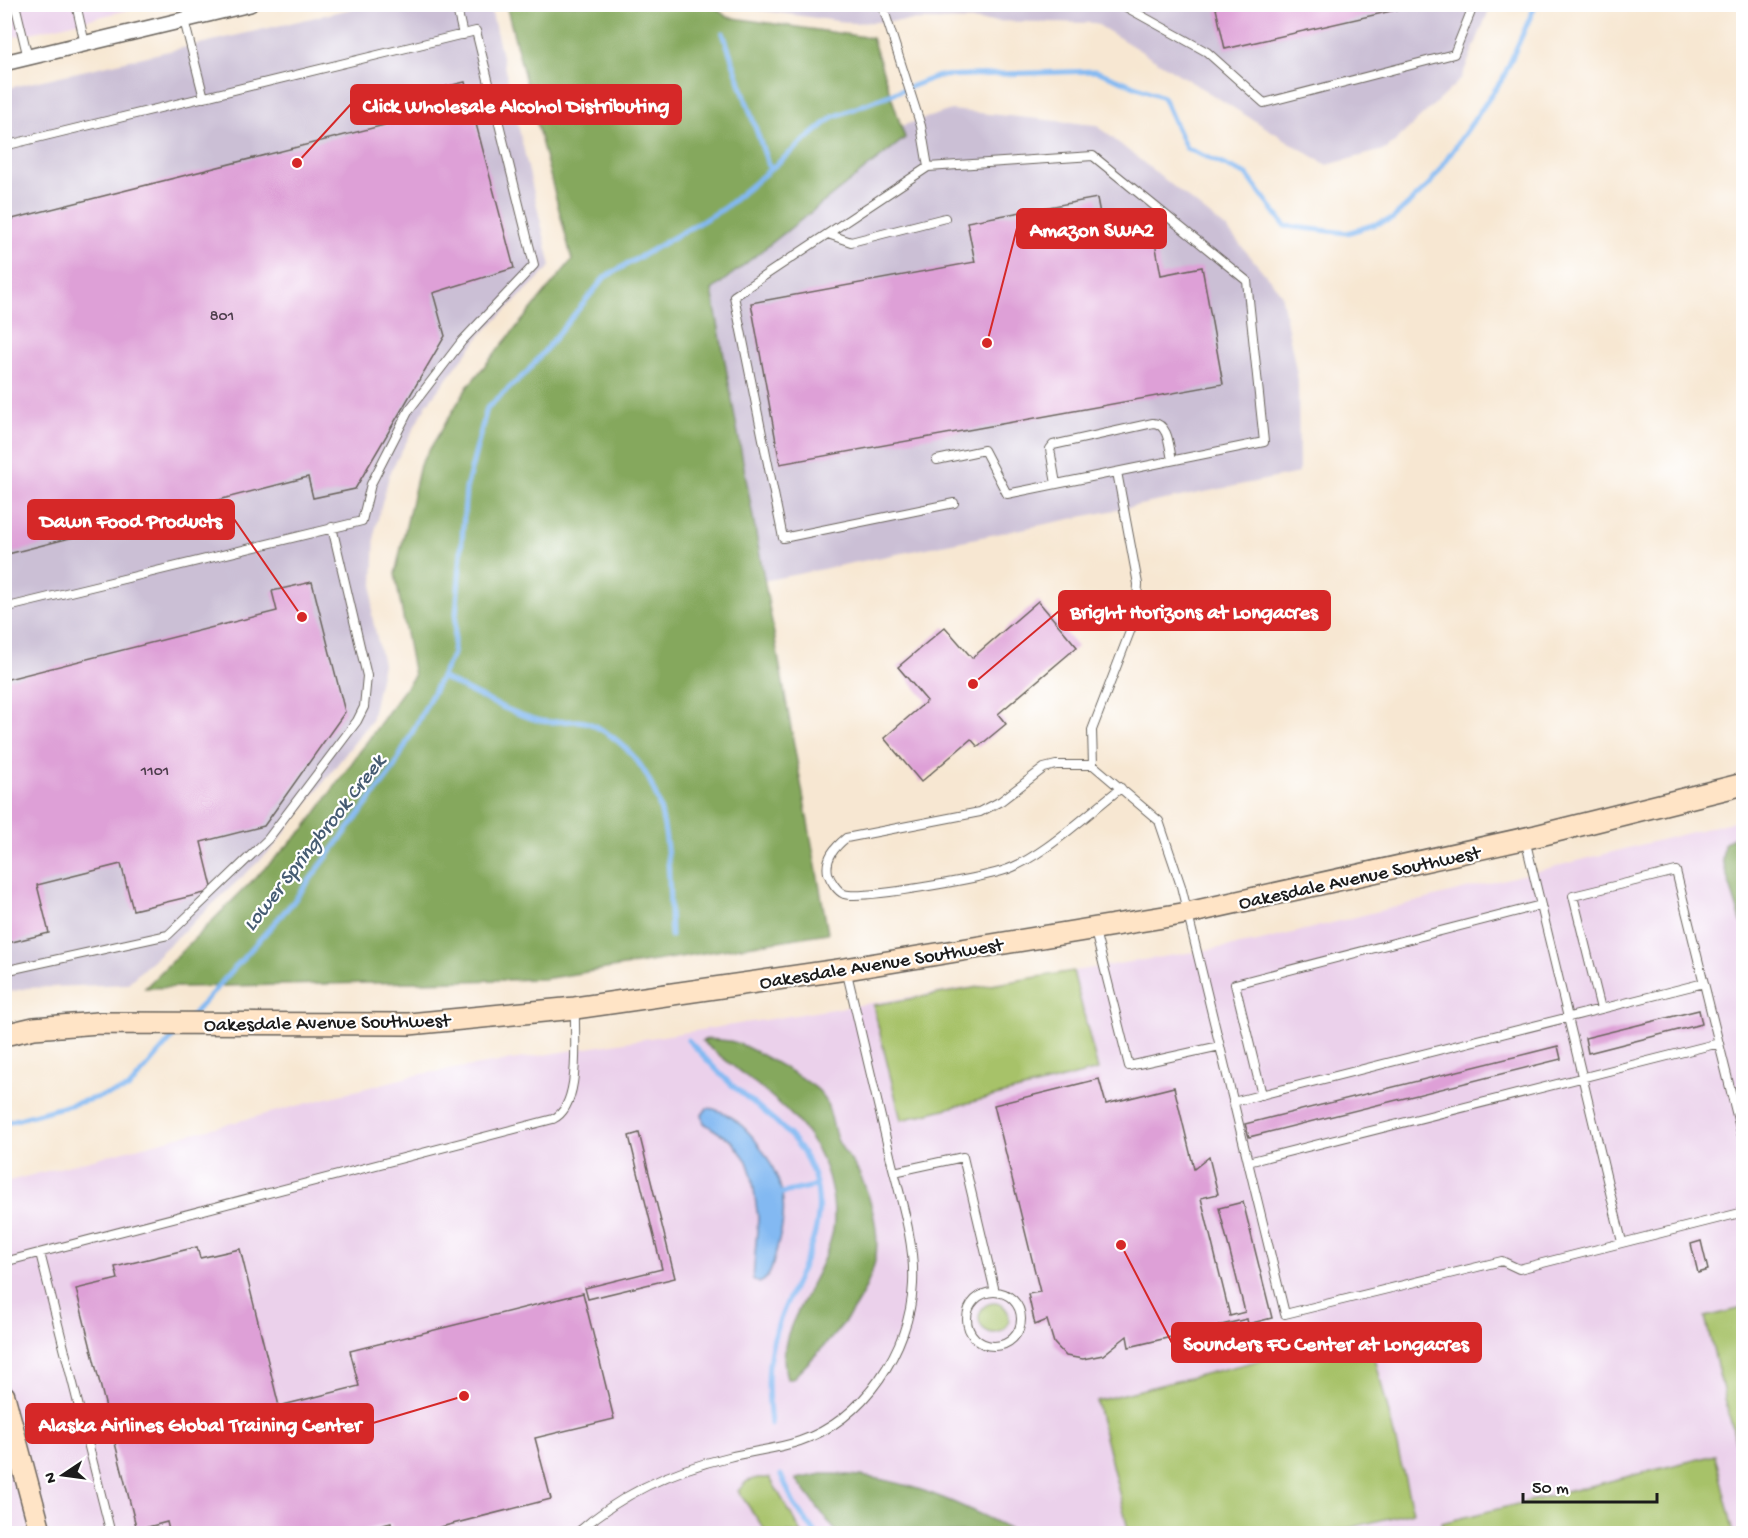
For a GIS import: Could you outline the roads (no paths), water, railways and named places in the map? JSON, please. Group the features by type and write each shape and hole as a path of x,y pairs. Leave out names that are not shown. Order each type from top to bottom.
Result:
{"street":[{"path":"4,63 250,4"},
{"name":"Oakesdale Avenue Southwest","path":"4,1035 34,1028 98,1023 409,1024 574,1008 846,969 1188,913 1525,839 1743,784"},
{"path":"4,1396 41,1533"}],"lane":[{"path":"15,4 28,58"},
{"path":"76,4 85,44"},
{"path":"456,4 463,35"},
{"path":"882,4 921,126 928,167"},
{"path":"1116,4 1125,6 1207,52 1264,103 1454,54 1474,4"},
{"path":"184,20 204,98"},
{"path":"4,146 476,31 534,265 462,341 409,410 371,484 362,521 4,608"},
{"path":"937,460 984,450 1007,494 1264,442 1247,281 1093,156 928,167 734,296 783,538 954,503"},
{"path":"828,234 852,242 945,218"},
{"path":"1056,484 1050,449 1053,445 1153,423 1164,428 1172,460"},
{"path":"1093,765 1092,730 1136,616 1138,584 1117,471"},
{"path":"4,971 168,935 268,839 350,730 364,707 367,676 332,527"},
{"path":"1121,788 1027,860 1002,871 867,896 842,893 833,884 828,872 829,860 835,847 846,838 980,812 1001,801 1044,768 1056,765 1093,765 1121,788 1159,821 1188,913 1285,1314 1502,1261 1519,1269 1743,1212"},
{"path":"1525,839 1622,1242"},
{"path":"1601,1009 1573,896 1676,871 1743,1144"},
{"path":"1262,1095 1235,984 1541,905"},
{"path":"1095,928 1130,1066 1220,1046"},
{"path":"576,1533 626,1497 678,1472 728,1457 788,1445 819,1433 846,1414 875,1385 904,1332 913,1284 912,1248 846,969"},
{"path":"1233,1102 1704,983"},
{"path":"4,1262 268,1195 560,1116 569,1103 574,1071 574,1008"},
{"path":"1248,1162 1719,1043"},
{"path":"894,1172 963,1158 995,1292"},
{"path":"40,1253 111,1533"},
{"path":"995,1292 1005,1294 1014,1300 1021,1320 1013,1339 994,1346 984,1344 975,1338 968,1319 976,1300 984,1294 995,1292"}],"water":[{"path":"707,1108 734,1119 746,1130 768,1158 781,1188 783,1221 780,1234 771,1270 759,1283 753,1279 758,1218 752,1176 747,1161 733,1142 704,1123 702,1115"}],"waterway":[{"name":"Lower Springbrook Creek","path":"190,1018 293,902 392,771 453,654 466,489 487,408 527,372 605,277 723,209 833,117 938,76 1096,71 1163,97 1186,148 1247,175 1285,226 1347,233 1392,219 1429,185 1503,78 1536,4"},
{"path":"723,33 770,170"},
{"path":"441,677 515,713 547,722 579,721 591,724 619,742 639,763 653,788 662,815 667,844 671,936"},
{"name":"Lower Springbrook Creek","path":"4,1123 128,1089 179,1030"},
{"path":"688,1040 727,1081 785,1131 800,1148 813,1175 818,1200 817,1225 780,1321 770,1356 768,1385 771,1424"},
{"path":"782,1193 815,1186"},
{"path":"781,1475 794,1504 816,1534"}],"place":[{"name":"Click Wholesale Alcohol Distributing","path":"297,163"},
{"name":"Amazon SWA2","path":"987,343"},
{"name":"Dawn Food Products","path":"302,617"},
{"name":"Bright Horizons at Longacres","path":"973,684"},
{"name":"Sounders FC Center at Longacres","path":"1121,1245"},
{"name":"Alaska Airlines Global Training Center","path":"464,1396"}]}
